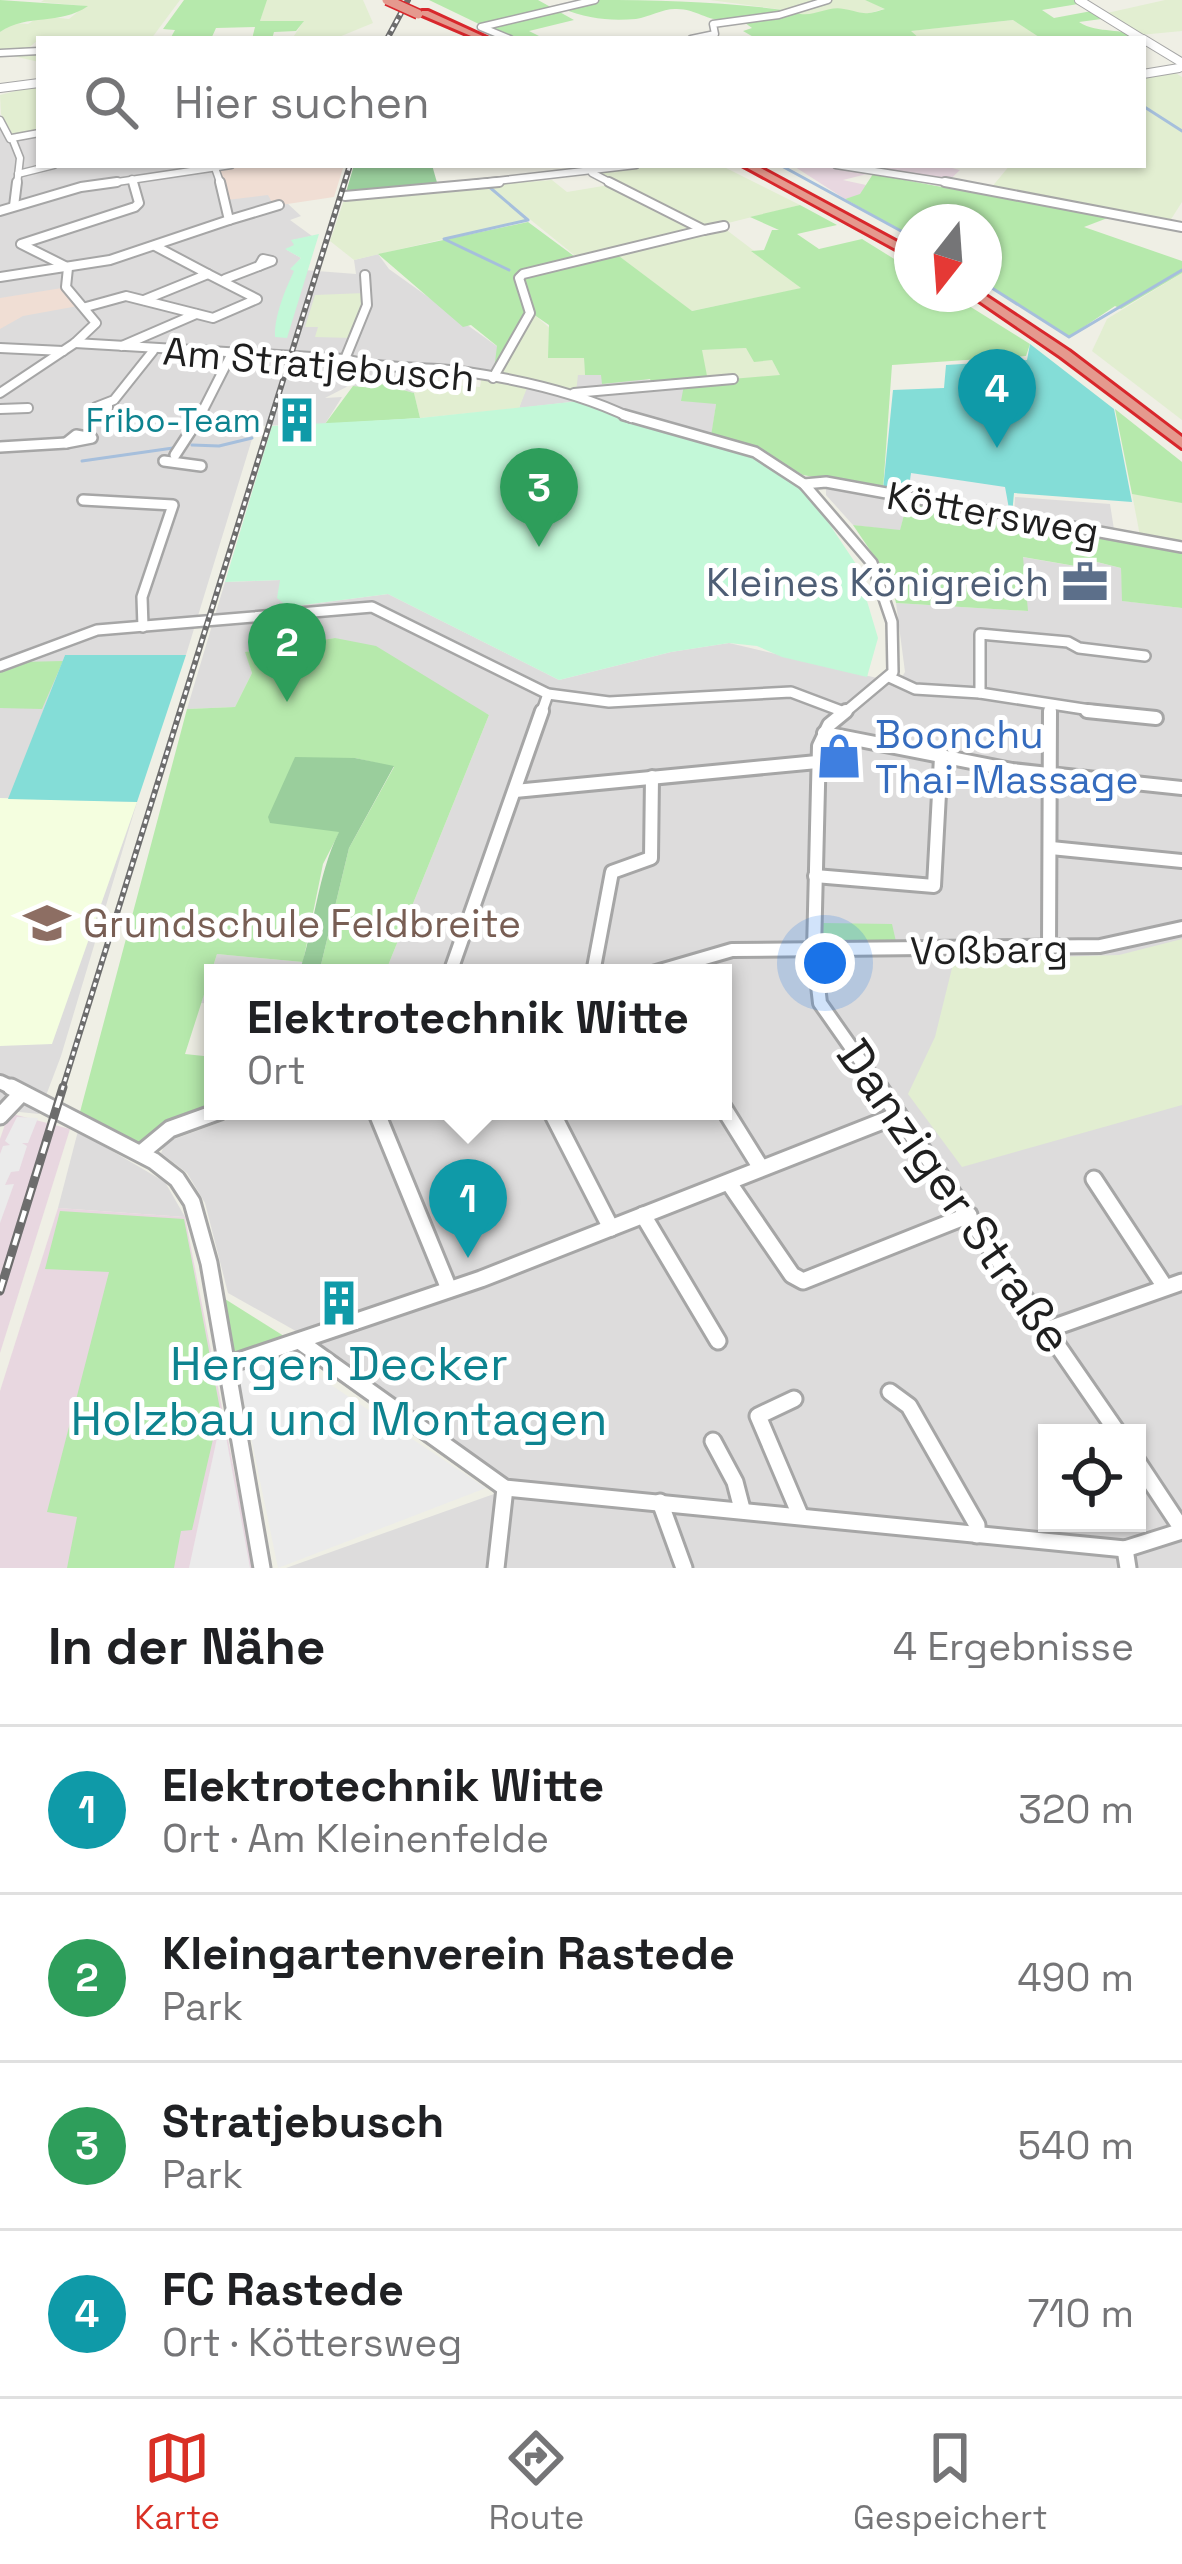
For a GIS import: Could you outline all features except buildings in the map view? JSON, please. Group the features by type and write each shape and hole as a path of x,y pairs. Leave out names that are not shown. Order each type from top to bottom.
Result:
{"highway":[{"path":"387,0 478,36"},
{"path":"397,0 469,36"},
{"path":"753,168 894,243"},
{"path":"764,168 894,242"},
{"path":"1002,305 1182,432"},
{"path":"1001,312 1182,443"}],"street":[{"path":"503,36 481,27 596,0"},
{"path":"706,36 715,34 713,25 779,15 828,0"},
{"path":"1079,0 1138,36"},
{"path":"1146,41 1179,65"},
{"path":"0,53 36,51"},
{"path":"1146,73 1179,65"},
{"path":"0,88 36,83"},
{"path":"0,120 17,149 14,206"},
{"path":"0,141 36,134"},
{"path":"0,153 17,149"},
{"path":"18,174 42,168"},
{"path":"0,211 81,187 208,168"},
{"path":"215,168 229,220"},
{"path":"345,196 529,183 620,168"},
{"path":"856,168 999,190 1182,227"},
{"path":"592,173 704,230"},
{"path":"68,268 21,244 135,208 139,203 132,179"},
{"path":"0,277 68,268 155,246 279,205"},
{"path":"493,378 528,317 519,278 523,274 724,226"},
{"path":"86,307 126,296 213,318 257,299 155,246"},
{"path":"225,279 259,266"},
{"path":"0,393 75,343 96,323 66,287 68,268"},
{"path":"145,299 208,274"},
{"path":"345,359 367,305 365,275"},
{"path":"118,348 196,314"},
{"name":"Am Stratjebusch","path":"75,343 461,371 598,402 640,422 755,452 804,484 855,538 880,578 894,639 889,677"},
{"path":"0,348 63,351"},
{"path":"0,447 89,441 107,406 153,352"},
{"path":"202,466 164,461 175,455 209,403 231,355"},
{"path":"565,394 733,379"},
{"path":"0,409 28,408"},
{"name":"Köttersweg","path":"804,484 826,482 1182,548"},
{"path":"83,500 173,505 142,597 143,627"},
{"path":"0,666 67,638 373,608 548,694 609,702 790,692 844,712"},
{"path":"980,693 980,634 1068,641 1079,648 1145,656"},
{"path":"814,951 817,762 824,733 889,677 915,689 980,693 1050,707 1156,718"},
{"path":"453,964 548,694"},
{"path":"1049,948 1050,707"},
{"path":"824,733 1052,776 1182,788"},
{"path":"815,876 934,886 941,757"},
{"path":"515,790 817,762"},
{"path":"595,964 612,872 651,858 652,777"},
{"path":"1051,848 1182,861"},
{"name":"Voßbarg","path":"683,964 732,950 1100,946 1182,928"},
{"name":"Danziger Straße","path":"814,951 820,1003 1112,1424"},
{"path":"0,1082 141,1153 177,1180 192,1202 209,1263 262,1568"},
{"path":"0,1116 20,1095"},
{"path":"226,1366 302,1343 611,1228 898,1114"},
{"path":"141,1153 170,1129 204,1117"},
{"path":"380,1120 449,1288"},
{"path":"556,1120 611,1228"},
{"path":"731,1120 761,1168"},
{"path":"1094,1179 1165,1287"},
{"path":"729,1183 792,1275 803,1281 969,1215"},
{"path":"644,1215 718,1341"},
{"path":"1049,1329 1182,1282"},
{"path":"302,1343 506,1488 562,1497 660,1502 1125,1549 1150,1545 1182,1530 1146,1475"},
{"path":"890,1392 909,1406 976,1525 977,1535"},
{"path":"794,1399 758,1416 800,1515"},
{"path":"713,1441 722,1464 740,1487 742,1510"},
{"path":"496,1568 506,1488"},
{"path":"660,1502 684,1568"},
{"path":"1125,1549 1127,1568"}],"shaded area":[{"path":"180,0 153,36 36,36 25,51 36,51 36,61 0,53 0,32 13,23 28,24 41,16 69,19 85,6 41,2"},
{"path":"266,0 363,0 373,23 341,36 294,36 303,22 260,21"},
{"path":"710,0 865,0 887,8 863,15 843,9 802,16"},
{"path":"1182,0 1182,31 1140,35 1107,13"},
{"path":"1014,20 1038,36 916,36 909,31"},
{"path":"1174,72 1182,77 1182,202 1168,224 991,188 1008,168 1146,168 1146,76"},
{"path":"36,86 36,133 14,137 1,114 0,95"},
{"path":"0,120 12,138 36,134 36,168 235,168 269,195 274,206 287,203 301,216 290,220 312,236 293,240 295,245 287,250 301,258 291,269 356,274 354,260 378,254 389,269 498,347 493,378 601,374 684,384 716,404 711,439 589,400 519,408 526,388 430,370 414,393 378,383 373,388 353,386 360,380 325,398 342,397 325,424 256,426 186,655 65,655 9,799 137,802 61,1056 39,1114 0,1110"},
{"path":"343,168 334,197 274,206 268,195 227,200 217,169"},
{"path":"627,168 726,168 800,205 720,225 803,288 691,311 611,250 578,258 511,204 525,220 354,260 330,241 345,197 552,180 567,192 609,185 705,229 598,173"},
{"path":"797,168 960,170 942,187 875,172 843,180 866,185 860,195 845,199"},
{"path":"319,234 287,338 275,337 278,312 294,271 290,269 301,258 285,249 294,245 291,240"},
{"path":"1182,273 1182,420 1092,351 1107,319"},
{"path":"62,288 78,306 23,316 0,329 0,298"},
{"path":"365,293 352,338 315,337 318,327 305,327 315,295"},
{"path":"530,311 584,358 585,375 578,375 576,393 527,388 519,408 420,418 414,393 420,383 480,387 482,375 493,378"},
{"path":"1030,344 1114,409 1132,502 1014,493 1012,515 883,490 893,390 944,388 946,365 1027,360"},
{"path":"746,348 772,360 781,376 708,382 701,350"},
{"path":"589,400 735,445 806,489 856,564 878,638 867,677 782,657 757,646 729,643 559,680 388,594 288,607 277,598 280,580 225,582 272,426 420,418"},
{"path":"911,473 1005,487 1010,514 908,495"},
{"path":"826,489 908,500 900,531 853,525 826,495"},
{"path":"1132,494 1182,500 1182,547 1141,541"},
{"path":"1015,497 1110,504 1115,536 1014,517"},
{"path":"1022,557 1086,568 1088,560 1121,568 1123,601 1182,608 1182,1568 286,1568 508,1489 310,1339 228,1293 205,1203 187,1173 161,1153 166,1142 226,1120 732,1120 732,964 389,964 489,715 335,638 246,652 252,673 235,707 187,709 225,582 281,580 289,607 388,594 559,680 729,643 898,683 905,672 896,603 1027,611"},
{"path":"65,655 186,655 137,802 8,799"},
{"name":"Grundschule Feldbreite","path":"0,798 137,802 52,1044 0,1046"},
{"path":"1182,939 1182,1105 962,1167 908,1094 935,1037 954,960 1119,955"},
{"path":"217,954 303,962 302,964 214,964"},
{"path":"9,1113 70,1129 0,1353 0,1139"},
{"path":"17,1117 38,1118 28,1143 22,1143 27,1146 19,1171 11,1172 5,1185 14,1184 0,1223 0,1154 3,1146 10,1145 5,1141"},
{"path":"78,1131 165,1182 185,1217 58,1208"},
{"path":"58,1208 185,1217 253,1568 0,1568 0,1391"},
{"path":"290,1356 486,1488 278,1568 237,1369"},
{"path":"222,1415 250,1568 189,1568"}],"green space":[{"path":"0,0 88,6 0,32"},
{"path":"184,0 267,0 260,21 304,21 296,31 274,32 273,36 253,36 255,27 216,28 212,36 172,36 175,30 163,29"},
{"path":"429,0 538,0 574,20 529,31 539,36 504,36"},
{"path":"595,0 670,1 805,14 837,8 872,13 885,9 865,0 1076,0 1084,3 1042,10 1054,18 1097,10 1109,18 1079,22 1133,36 1037,36 1013,20 911,31 917,36 752,36 743,31 752,28 741,20 720,20 683,9 617,20 561,8"},
{"path":"353,168 433,168 438,186 345,196"},
{"path":"873,174 942,187 950,182 1118,214 1084,227 1182,261 1182,273 1121,309 1115,306 1069,337 1002,294 1002,204 894,204 894,227 845,199 860,194"},
{"path":"800,205 837,225 797,234 819,249 862,239 894,259 894,312 979,312 1030,344 1026,356 892,365 883,490 803,475 754,447 711,436 716,404 681,401 684,385 653,386 650,379 602,384 601,375 585,375 584,358 548,358 549,325 530,312 493,378 497,346 471,325 463,327 378,254 528,222 578,259 611,250 692,311 801,288 751,251 764,250 772,230 779,230 750,217","holes":["746,348 754,362 772,360 780,375 708,381 702,350"]},
{"path":"377,383 414,393 420,418 325,424 353,386 373,388"},
{"path":"1115,409 1182,462 1182,503 1132,494"},
{"path":"908,500 1182,547 1182,608 1122,601 1121,568 1089,560 1087,568 1023,557 1028,611 896,603 891,581 853,525 900,530"},
{"path":"335,638 376,646 489,715 389,964 321,964 349,848 394,767 355,758 340,831 323,864 303,962 217,954 214,964 204,964 204,995 185,1054 204,1056 204,1113 138,1143 80,1112 187,709 235,707 252,673 245,652"},
{"path":"63,661 42,709 0,708 0,671 20,662"},
{"path":"295,757 355,758 394,766 349,848 321,964 302,964 339,832 270,823 268,817"},
{"path":"822,923 892,924 897,946 822,943"},
{"path":"60,1211 184,1219 220,1409 192,1530 181,1531 174,1568 67,1568 77,1517 47,1512 109,1272 45,1269"},
{"path":"217,1294 295,1343 230,1361"}],"waterway":[{"path":"1146,108 1182,131"},
{"path":"786,168 894,227"},
{"path":"487,185 528,220 444,239 509,270"},
{"path":"1002,294 1069,337 1182,270"},
{"path":"192,445 219,446 252,438"},
{"path":"82,461 173,448"}],"railway":[{"path":"389,36 408,0"},
{"path":"62,1090 349,168"},
{"path":"0,1291 63,1087"}],"place":[{"name":"Fribo-Team","path":"297,420"},
{"name":"FC Rastede","path":"997,448"},
{"name":"Stratjebusch","path":"539,547"},
{"name":"Kleines Königreich","path":"1085,582"},
{"name":"Kleingartenverein Rastede","path":"287,702"},
{"name":"Boonchu Thai-Massage","path":"839,756"},
{"name":"Grundschule Feldbreite","path":"47,923"},
{"name":"Elektrotechnik Witte","path":"468,1258"},
{"name":"Hergen Decker Holzbau und Montagen","path":"339,1303"}]}
